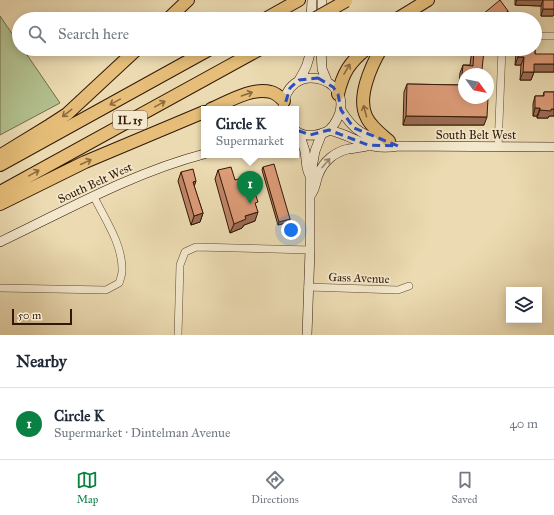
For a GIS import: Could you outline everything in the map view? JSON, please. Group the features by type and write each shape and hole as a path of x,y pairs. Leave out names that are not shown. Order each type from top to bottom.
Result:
{"highway":[{"path":"175,12 188,0"},
{"path":"277,12 299,0"},
{"path":"326,12 347,0"},
{"path":"408,12 427,0"},
{"path":"417,12 427,0"},
{"path":"0,156 67,114 129,56"},
{"name":"IL 15","path":"0,164 197,56"},
{"name":"IL 15","path":"0,192 247,56"},
{"path":"338,94 341,81 346,71 358,56"},
{"path":"377,56 368,76 363,104 366,116 372,126 393,144"},
{"path":"218,106 246,94 262,91 275,93 283,105"},
{"path":"0,204 85,162 201,113"}],"main road":[{"path":"312,0 314,12"},
{"path":"317,12 322,0"},
{"path":"283,105 290,88 299,80 306,68 310,56"},
{"path":"321,56 322,69 327,81"},
{"path":"299,80 318,78 327,81"},
{"name":"South Belt West","path":"327,81 338,94 341,102 341,110 347,121 354,128 365,135 393,144 554,147"},
{"path":"307,335 310,250 310,175 315,151 326,132 337,121 341,110"},
{"name":"South Belt West","path":"299,132 310,135 326,132 342,134 368,146 388,148 393,144"},
{"path":"299,134 304,143 306,168 310,175"},
{"path":"309,197 317,184 318,175 328,160 334,155 346,150 368,146"},
{"name":"South Belt West","path":"0,242 94,196 148,172 174,162 201,155"}],"street":[{"path":"542,36 554,36"},
{"path":"498,147 502,56"},
{"path":"0,288 106,290 119,283 122,272 121,257 114,236 94,196"},
{"path":"178,335 180,265 185,252 196,247 310,250"},
{"name":"Gass Avenue","path":"308,287 398,290 409,286"}],"highlighted area":[{"path":"318,78 333,87 338,94 341,110 354,128 398,146 368,145 329,130 310,135 294,129 244,148 223,149 261,133 283,111 290,88 299,80"}],"green space":[{"path":"0,16 12,34 12,56 28,56 60,103 0,135"}],"building":[{"path":"500,0 508,11 507,12 485,12"},
{"path":"543,0 554,0 554,9 543,9"},
{"path":"554,54 554,64 534,64 534,72 523,72 524,57 518,57"},
{"path":"474,56 483,56 482,68 463,68 463,65 473,66"},
{"path":"407,84 458,85 458,104 488,104 487,117 406,116"},
{"path":"544,92 554,92 554,109 551,109 551,111 535,108 535,96 544,96"},
{"path":"274,164 290,219 279,222 263,167"},
{"path":"231,167 235,180 248,176 250,185 252,184 258,202 255,203 258,212 245,216 246,219 234,224 218,170"},
{"path":"193,169 196,181 193,182 203,213 194,216 181,172"}],"place":[{"name":"Circle K","path":"250,204"}]}
